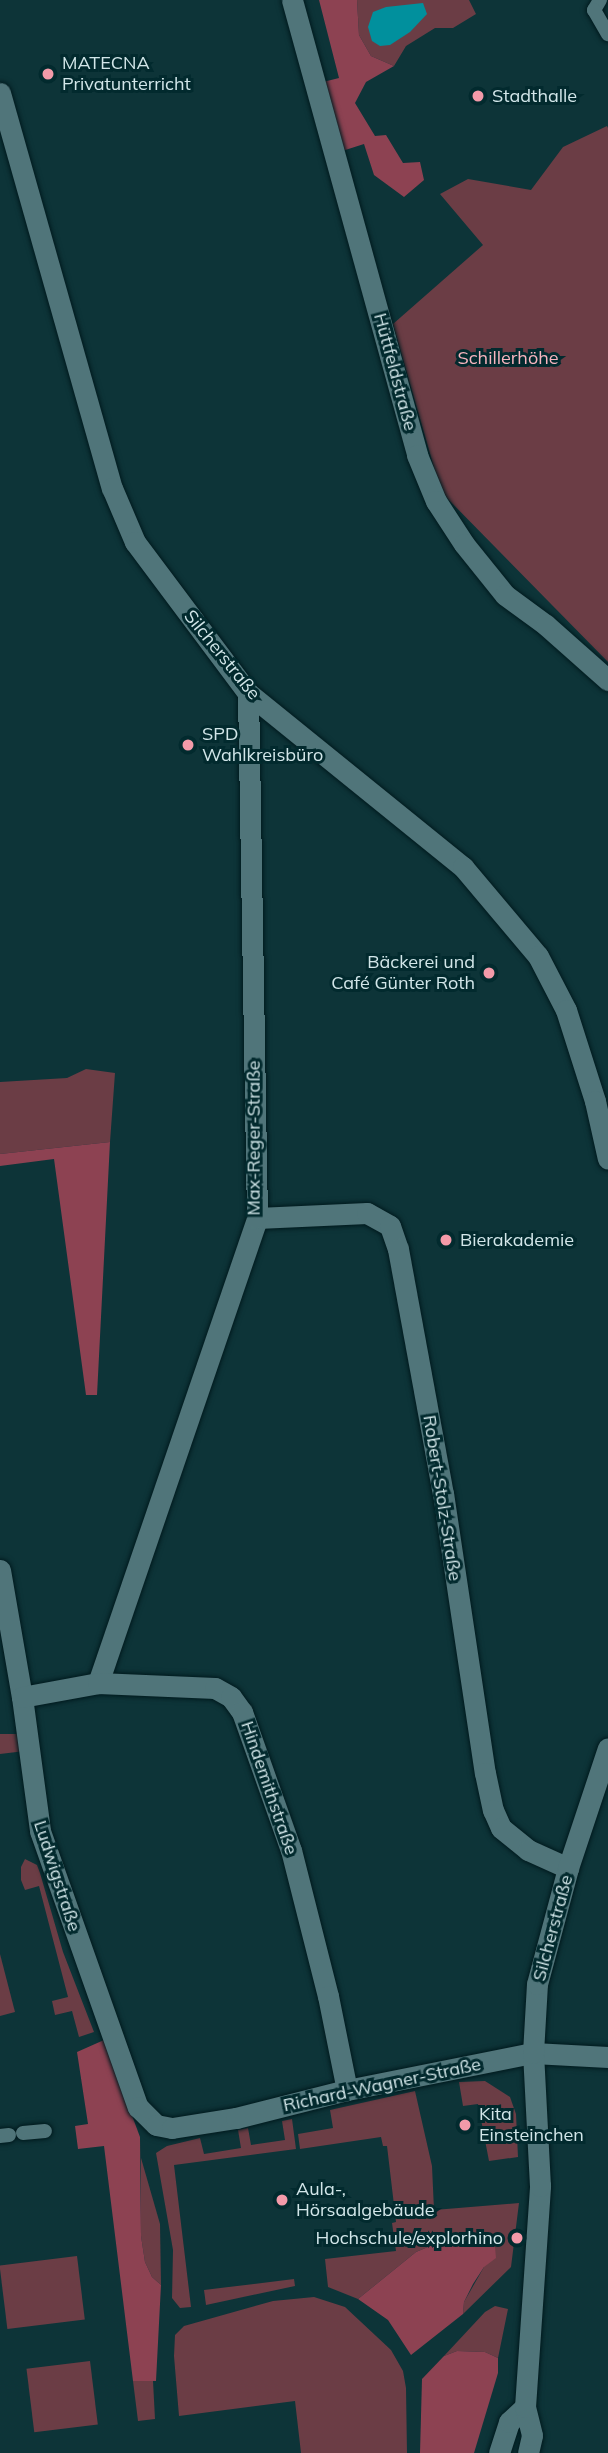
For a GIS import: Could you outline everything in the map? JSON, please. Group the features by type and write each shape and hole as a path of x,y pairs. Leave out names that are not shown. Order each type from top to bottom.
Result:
{"street":[{"name":"Hüttfeldstraße","path":"292,0 417,455 436,501 464,544 505,595 546,625 608,680"},
{"name":"Silcherstraße","path":"0,93 112,488 135,542 248,693 463,866 538,956 566,1010 595,1101 608,1159"},
{"name":"Max-Reger-Straße","path":"97,1683 257,1218 248,693"},
{"name":"Robert-Stolz-Straße","path":"257,1218 368,1213 390,1226 398,1249 443,1493 485,1773 493,1810 501,1828 528,1850 568,1868"},
{"name":"Ludwigstraße","path":"0,1570 22,1697 40,1831 138,2107 156,2125"},
{"name":"Hindemithstraße","path":"22,1697 97,1683 215,1688 231,1697 242,1712 305,1900 347,2090"},
{"name":"Silcherstraße","path":"528,2453 532,2435 525,2407 540,2186 533,2053 537,1984 568,1868 608,1748"},
{"name":"Richard-Wagner-Straße","path":"156,2125 172,2128 236,2118 347,2090 533,2053 608,2057"},
{"path":"499,2453 509,2422 525,2407"}],"lane":[{"path":"600,0 594,10 608,34"},
{"path":"11,2135 45,2130"}],"green space":[{"path":"357,0 469,0 476,14 453,28 435,28 406,46 394,66 371,56 359,35"},
{"name":"Schillerhöhe","path":"607,126 608,662 441,492 393,324 483,245 440,194 468,179 531,190 563,147"},
{"path":"86,1069 115,1073 110,1142 0,1154 0,1082 67,1078"},
{"path":"0,1734 22,1734 25,1751 0,1754"},
{"path":"25,1859 37,1865 63,1952 94,2032 79,2037 72,2011 55,2015 52,2001 68,1997 39,1886 25,1890 21,1880 21,1867"},
{"path":"0,1954 15,2012 0,2016"},
{"path":"485,2081 510,2097 516,2114 518,2157 489,2161 478,2104 463,2106 459,2082"},
{"path":"415,2091 432,2166 434,2210 519,2203 511,2267 463,2314 464,2302 484,2267 486,2242 471,2239 435,2244 416,2252 358,2299 328,2287 325,2259 396,2251 392,2223 396,2222 387,2146 383,2146 381,2137 300,2149 298,2134 333,2128 330,2110"},
{"path":"292,2119 296,2149 174,2165 191,2307 180,2308 172,2298 173,2250 156,2153 167,2146 200,2138 204,2154 241,2148 238,2130 248,2128 251,2145 285,2140 282,2121"},
{"path":"141,2158 160,2224 161,2285 152,2277 145,2262 141,2236"},
{"path":"77,2256 85,2320 7,2329 0,2265"},
{"path":"294,2279 295,2286 206,2305 204,2290"},
{"path":"314,2297 345,2307 391,2350 403,2371 406,2388 407,2453 301,2453 295,2401 179,2416 175,2335 184,2326 273,2301"},
{"path":"495,2306 508,2309 498,2358 485,2352 457,2351 444,2356 485,2312"},
{"path":"90,2361 98,2425 34,2432 26,2369"},
{"path":"133,2381 153,2381 155,2419 138,2421"}],"shaded area":[{"path":"319,0 357,0 359,35 371,56 394,66 366,82 355,103 375,136 386,135 403,163 420,162 424,180 404,197 374,175 364,144 339,152 319,83 339,78"},
{"path":"110,1142 97,1395 86,1395 54,1159 0,1166 0,1154"},
{"path":"104,2040 140,2137 141,2236 145,2262 152,2277 161,2285 156,2381 133,2381 104,2146 78,2149 75,2126 88,2124 77,2052"},
{"path":"471,2239 495,2247 496,2258 484,2267 473,2284 464,2302 463,2314 411,2355 388,2320 358,2299 416,2252 435,2244"},
{"path":"457,2351 485,2352 498,2358 498,2373 474,2453 420,2453 422,2379 444,2356"}],"water":[{"path":"423,3 427,14 410,32 390,45 380,46 372,41 368,27 373,12 386,7"}],"place":[{"name":"MATECNA Privatunterricht","path":"48,74"},
{"name":"Stadthalle","path":"478,96"},
{"name":"SPD Wahlkreisbüro","path":"188,745"},
{"name":"Bäckerei und Café Günter Roth","path":"489,973"},
{"name":"Bierakademie","path":"446,1240"},
{"name":"Kita Einsteinchen","path":"465,2125"},
{"name":"Aula-, Hörsaalgebäude","path":"282,2200"},
{"name":"Hochschule/explorhino","path":"517,2238"}]}
